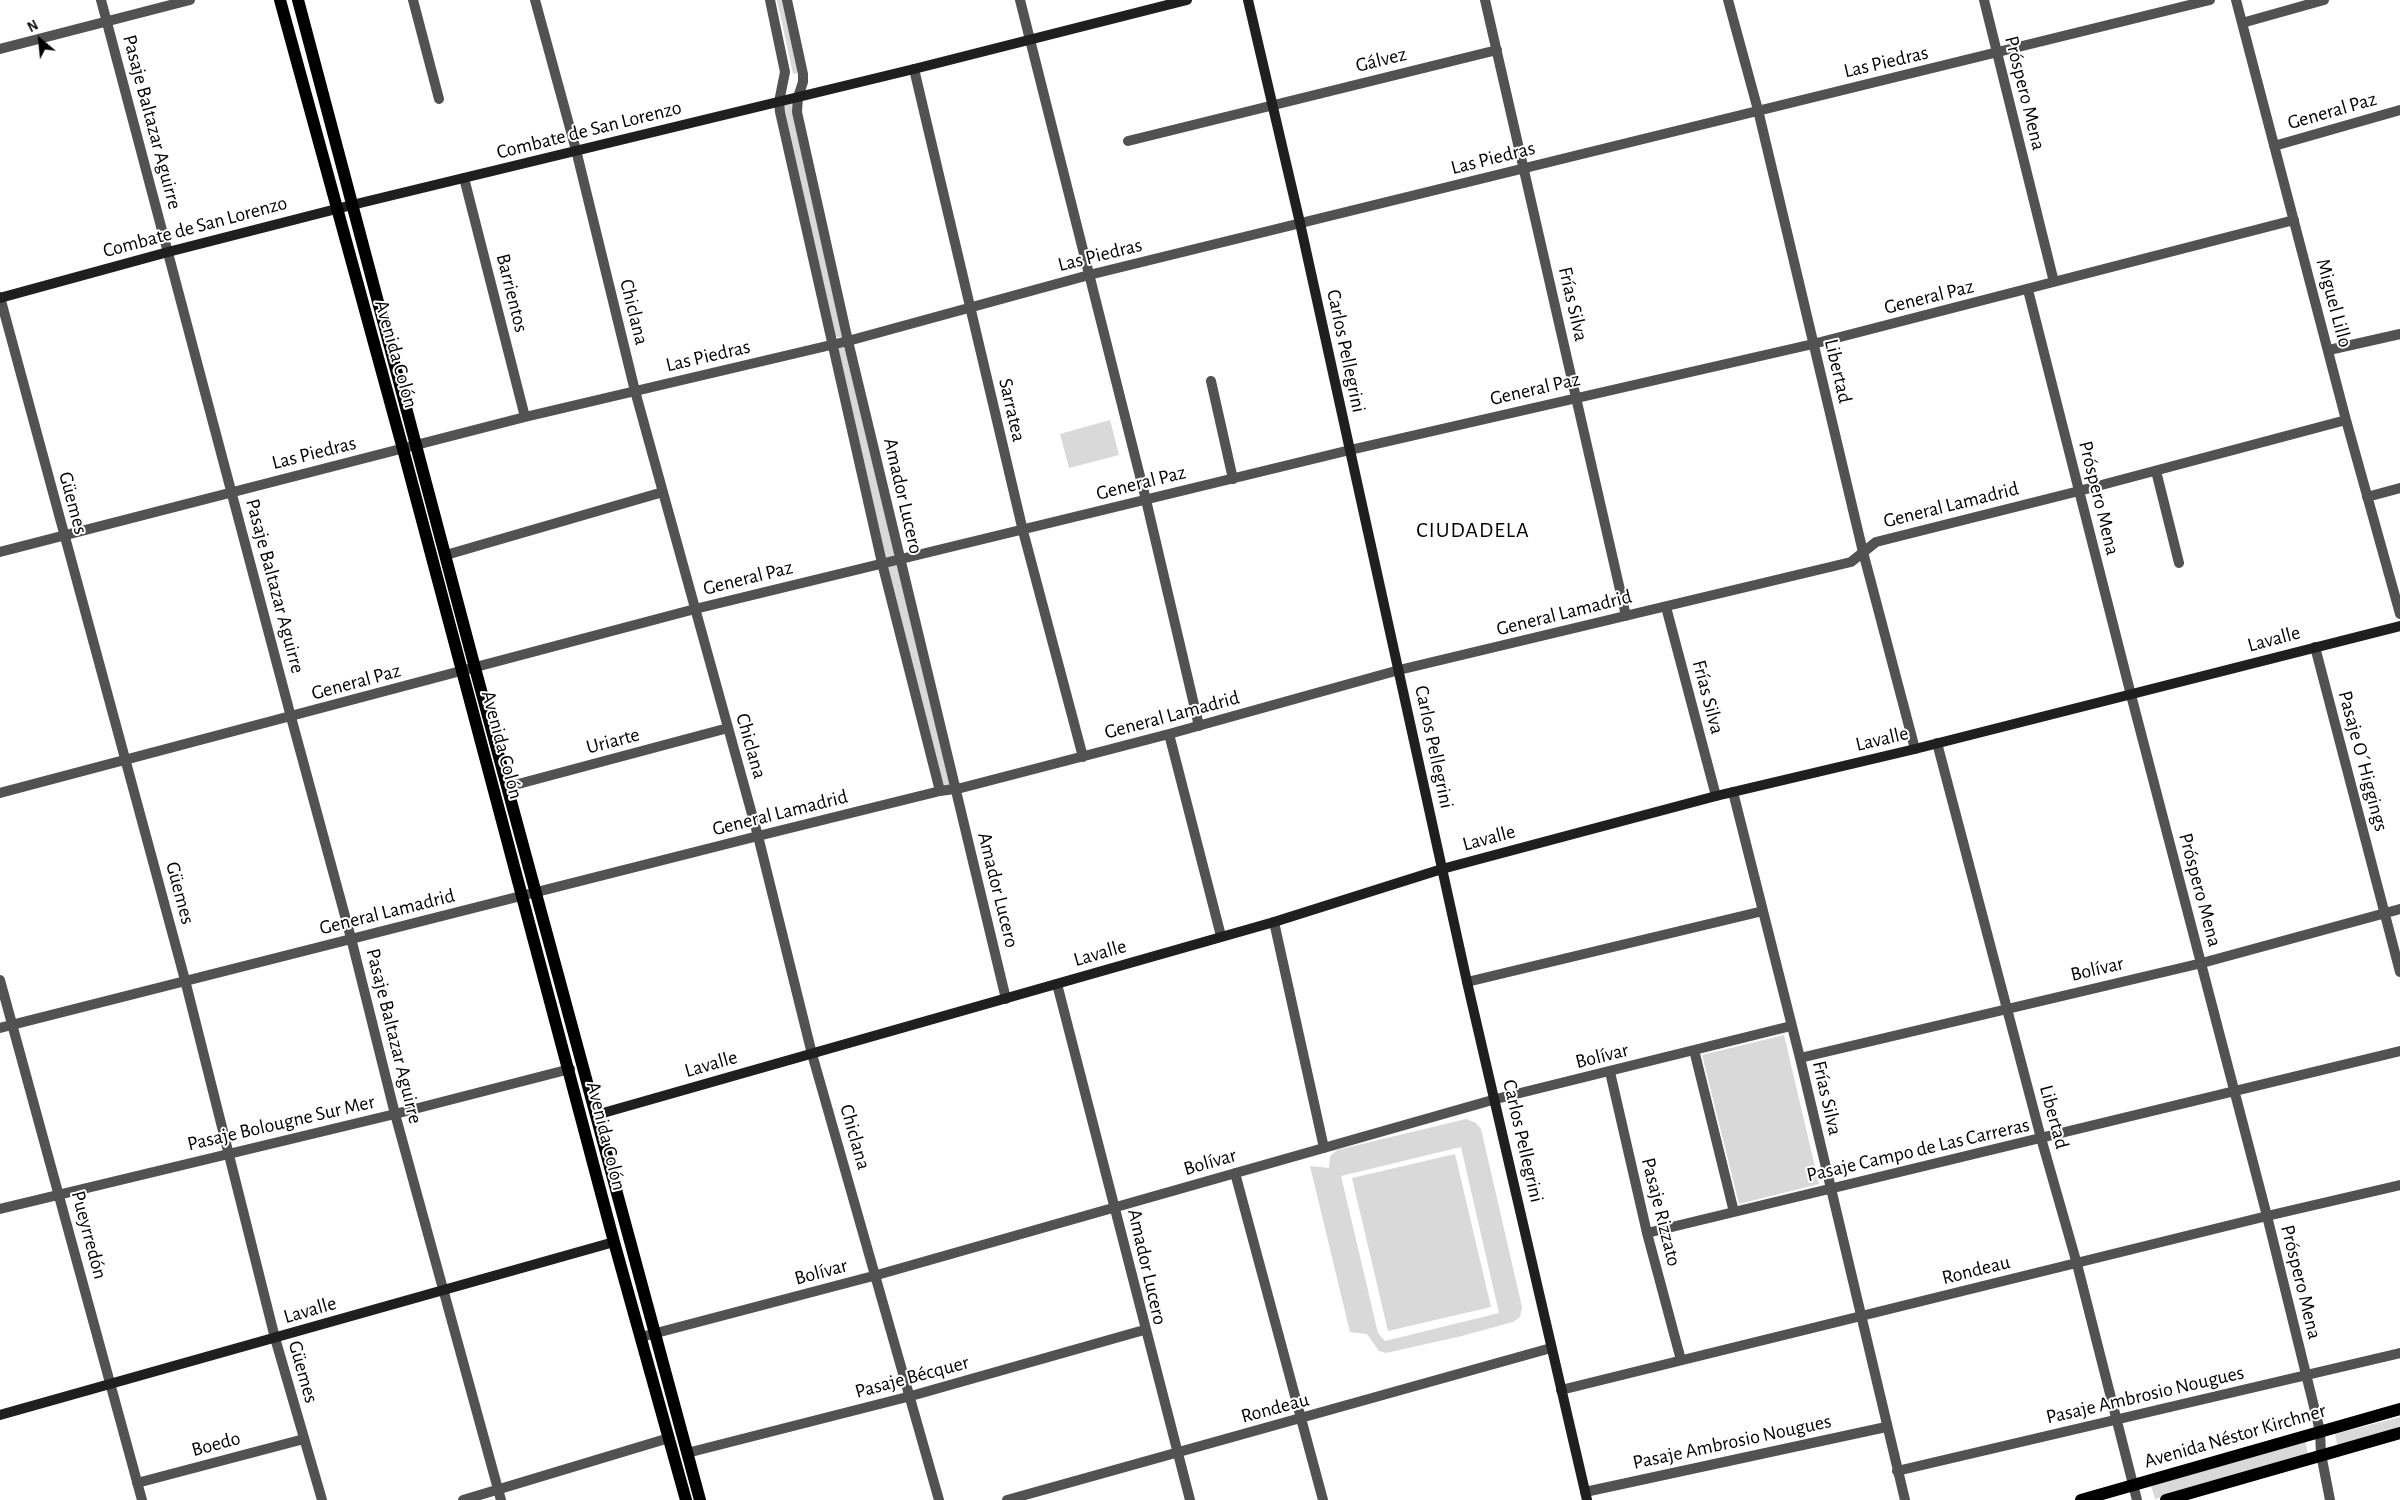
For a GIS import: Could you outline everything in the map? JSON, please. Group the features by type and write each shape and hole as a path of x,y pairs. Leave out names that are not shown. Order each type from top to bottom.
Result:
{"main road":[{"name":"Avenida Colón","path":"280,0 403,449 469,670 507,787 700,1500"},
{"name":"Avenida Colón","path":"298,0 446,555 469,670 523,896 614,1242 686,1500"},
{"name":"Avenida Néstor Kirchner","path":"2081,1500 2400,1409"},
{"name":"Avenida Néstor Kirchner","path":"2166,1500 2321,1454 2400,1433"}],"street":[{"name":"Pasaje Baltazar Aguirre","path":"101,0 291,717 352,938 395,1114 500,1495"},
{"path":"0,49 190,0"},
{"path":"414,0 438,99"},
{"name":"Chiclana","path":"535,0 576,150 635,391 758,836 812,1054 911,1396 939,1500"},
{"name":"Amador Lucero","path":"770,0 785,72 779,102 882,563 940,791"},
{"name":"Amador Lucero","path":"787,0 804,82 798,97 797,112 848,341 1006,999"},
{"path":"1020,0 1146,500 1199,726"},
{"name":"Combate de San Lorenzo","path":"0,297 336,209 914,69 1187,0"},
{"name":"Carlos Pellegrini","path":"1248,0 1300,224 1467,982 1496,1099 1586,1496"},
{"name":"Frías Silva","path":"1485,0 1525,168 1626,616"},
{"name":"Libertad","path":"1728,0 1758,110 1863,552 1915,749"},
{"name":"Próspero Mena","path":"1984,0 2054,282"},
{"name":"Las Piedras","path":"0,552 525,417 848,341 1089,275 2210,0"},
{"name":"Miguel Lillo","path":"2236,0 2346,420 2400,614"},
{"path":"2242,23 2324,0"},
{"name":"Gálvez","path":"1128,141 1497,50"},
{"name":"Sarratea","path":"914,69 1023,531 1083,757"},
{"name":"General Paz","path":"2274,146 2400,110"},
{"name":"Barrientos","path":"464,178 525,417"},
{"name":"General Paz","path":"0,793 695,609 1023,531 1350,450 1813,344 2294,220"},
{"name":"Próspero Mena","path":"2028,290 2078,491 2267,1216 2320,1431 2321,1454 2330,1500"},
{"name":"Güemes","path":"0,297 185,980 275,1338 322,1500"},
{"path":"2329,350 2400,334"},
{"path":"1211,381 1233,479"},
{"name":"General Lamadrid","path":"0,1028 758,836 1083,757 1399,670 1851,562 1876,542 2156,471 2346,420"},
{"path":"2156,471 2179,563"},
{"path":"2367,497 2400,488"},
{"path":"446,555 663,492"},
{"name":"Frías Silva","path":"1666,607 1716,796"},
{"name":"Lavalle","path":"596,1115 1274,922 1442,869 1716,796 1915,749 2400,626"},
{"name":"Pasaje O´Higgings","path":"2315,647 2400,972"},
{"name":"Uriarte","path":"507,787 728,728"},
{"path":"1170,734 1221,936"},
{"name":"Libertad","path":"1937,743 2006,1008 2077,1264 2137,1500"},
{"name":"Frías Silva","path":"1733,792 1800,1058 1862,1316 1886,1427 1905,1500"},
{"name":"Bolívar","path":"1800,1058 2202,963 2400,909"},
{"path":"1467,982 1763,911"},
{"path":"1274,922 1324,1148"},
{"name":"Pueyrredón","path":"0,980 142,1500"},
{"name":"Amador Lucero","path":"1057,984 1116,1208 1144,1330 1190,1500"},
{"name":"Bolívar","path":"641,1337 876,1275 1496,1099 1791,1026"},
{"path":"1694,1050 1734,1212"},
{"name":"Pasaje Campo de Las Carreras","path":"1648,1233 2400,1051"},
{"name":"Pasaje Bolougne Sur Mer","path":"0,1209 395,1114 570,1069"},
{"name":"Pasaje Rizzato","path":"1610,1072 1648,1233 1681,1360"},
{"path":"1235,1173 1323,1500"},
{"name":"Rondeau","path":"1561,1390 2400,1185"},
{"name":"Lavalle","path":"0,1415 112,1386 630,1238"},
{"name":"Pasaje Bécquer","path":"687,1453 911,1396 1144,1330"},
{"name":"Rondeau","path":"1007,1500 1300,1420 1551,1348"},
{"name":"Pasaje Ambrosio Nougues","path":"1897,1471 2400,1353"},
{"name":"Pasaje Ambrosio Nougues","path":"1586,1496 1886,1427"},
{"path":"463,1500 500,1495 669,1438"},
{"name":"Boedo","path":"137,1483 304,1439"}],"shaded area":[{"path":"777,0 784,0 801,72 793,74"},
{"path":"793,103 843,337 835,337 784,105"},
{"path":"845,346 895,556 885,558 838,347"},
{"path":"1110,420 1119,455 1069,468 1060,434"},
{"path":"897,564 950,785 942,786 887,567"},
{"path":"1784,1035 1819,1184 1739,1204 1702,1055"},
{"path":"1466,1119 1476,1123 1481,1129 1522,1307 1520,1317 1513,1322 1462,1336 1386,1353 1379,1351 1367,1334 1350,1332 1310,1166 1329,1168 1330,1156 1337,1150","holes":["1461,1147 1499,1313 1385,1341 1378,1333 1341,1176"]},
{"path":"1455,1154 1491,1307 1388,1331 1352,1178"},
{"path":"2400,1417 2400,1428 2337,1445 2335,1434"},
{"path":"2306,1442 2308,1455 2155,1499 2151,1486"}],"district":[{"name":"CIUDADELA","path":"1473,530"}]}
